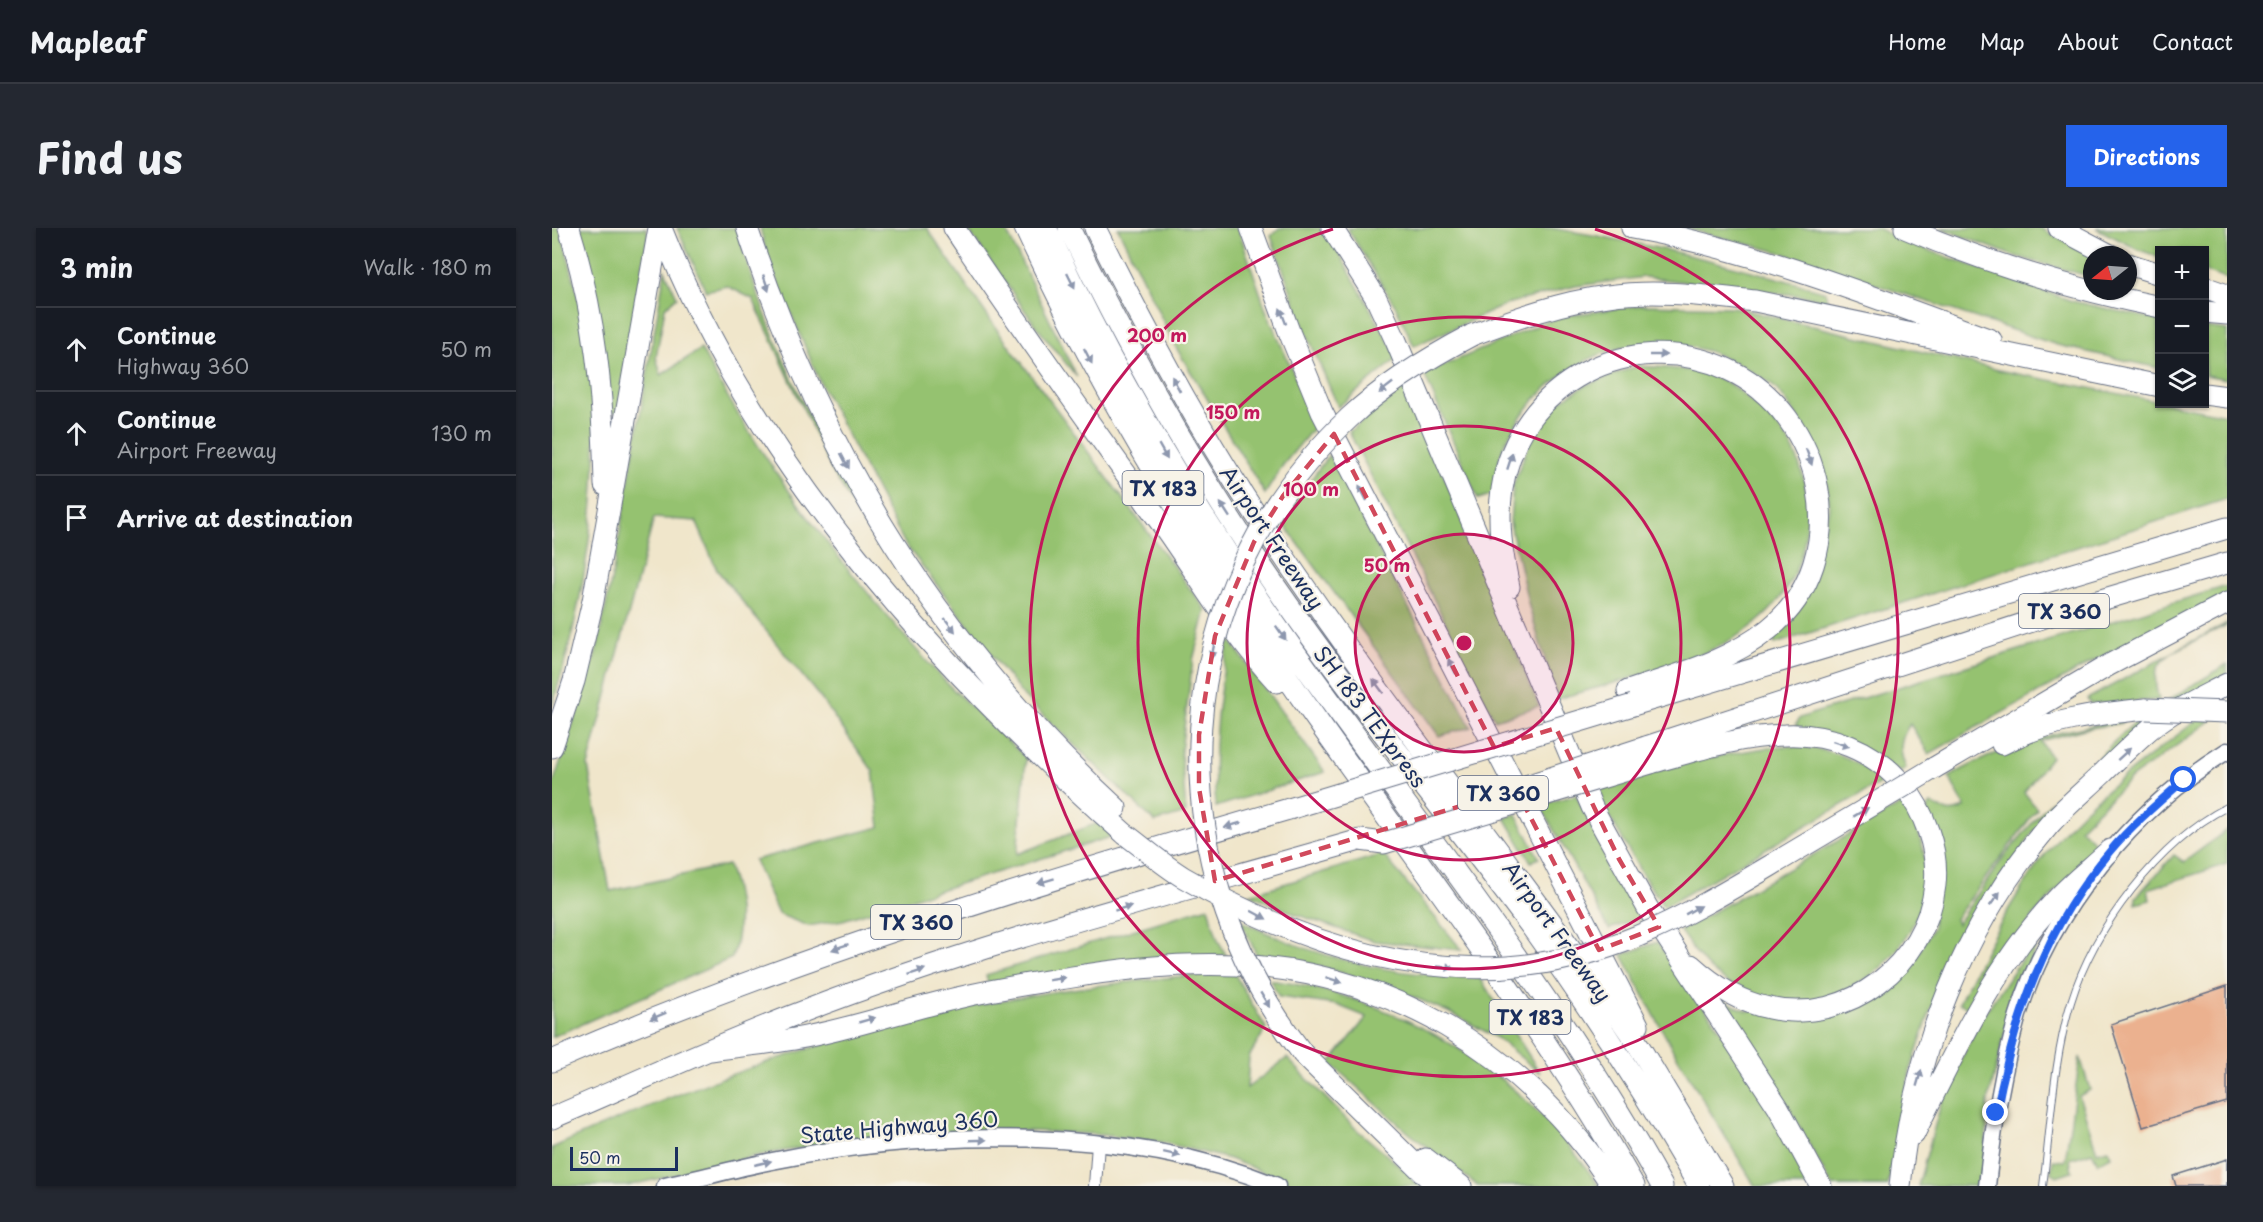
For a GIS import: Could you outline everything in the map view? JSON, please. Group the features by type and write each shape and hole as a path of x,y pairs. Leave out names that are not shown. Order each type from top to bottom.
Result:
{"highway":[{"path":"569,228 586,290 601,377 606,521"},
{"path":"552,747 574,681 593,602 660,228"},
{"path":"660,228 706,325 778,447 869,573 948,663 1055,760 1125,834 1182,876 1312,939 1363,955 1419,965 1459,968 1506,966 1553,960 1616,945 1659,927 1741,883 2119,660 2227,603"},
{"path":"747,228 768,291 818,411 884,530 922,589 1055,760"},
{"path":"954,228 1027,337 1180,549 1242,641 1326,732"},
{"name":"TX 183","path":"1025,228 1086,352 1137,444 1206,557 1326,732 1525,1010 1634,1186"},
{"name":"SH 183 TEXpress","path":"1046,228 1097,334 1178,478 1274,623 1436,843 1570,1032 1662,1186"},
{"name":"SH 183 TEXpress","path":"1069,228 1120,332 1162,407 1261,564 1321,650 1533,930 1596,1018 1699,1186"},
{"name":"Airport Freeway","path":"1095,228 1137,313 1187,404 1258,518 1330,622 1602,992 1688,1125 1723,1186"},
{"path":"1251,228 1322,412 1688,1125"},
{"path":"1332,228 1376,298 1592,807 1619,859 1673,948 1778,1107 1821,1186"},
{"path":"1632,228 1703,244 1862,292 2056,364"},
{"path":"1905,228 2017,271 2155,306"},
{"path":"2059,228 2093,246"},
{"path":"2137,267 2155,272"},
{"path":"2209,288 2227,295"},
{"path":"1437,1186 1385,1132 1345,1097 1303,1054 1261,994 1234,939 1216,888 1205,837 1199,788 1199,735 1205,686 1215,636 1254,542 1283,496 1315,453 1349,418 1389,385 1434,355 1472,335 1531,313 1609,296 1689,294 1755,301 2155,385"},
{"path":"2209,312 2227,314"},
{"path":"1526,649 1503,558 1499,518 1502,486 1512,453 1540,406 1570,379 1619,359 1672,355 1725,368 1761,390 1790,420 1800,436 1816,479 1820,510 1820,537 1815,559 1797,598 1768,630 1724,657 1631,698"},
{"path":"2209,395 2227,397"},
{"name":"TX 360","path":"552,1061 721,991 935,915 1520,739 1631,698 2227,528"},
{"name":"TX 360","path":"552,1118 802,1012 945,962 1166,894 1317,853 1649,755 2060,612 2227,563"},
{"path":"1900,1186 1913,1099 1929,1044 1961,961 1985,913 2050,824 2079,795 2169,715 2227,684"},
{"path":"1969,748 2002,745 2026,732 2050,724 2146,709 2227,712"},
{"path":"1649,755 1784,735 1819,737 1845,744 1887,766 1906,790 1920,811 1934,859 1936,884 1930,910 1905,958 1886,978 1844,1002 1825,1009 1798,1011 1771,1009 1749,1002 1721,988 1673,948"},
{"path":"1903,1155 1966,1030 1998,974 2057,898 2110,850"},
{"path":"712,1050 810,1036 952,999 1089,974 1213,963 1268,966 1322,976 1372,992 1426,1015 1465,1038 1520,1080 1562,1120 1583,1144 1612,1186"},
{"path":"1385,1132 1416,1151 1461,1186"}],"main road":[{"path":"1986,1186 2004,1073 2019,1013 2040,961 2069,909 2110,850 2184,780 2227,751"},
{"name":"State Highway 360","path":"666,1186 773,1161 853,1149 932,1141 1010,1139 1098,1144 1169,1153 1247,1174 1277,1186"}],"street":[{"path":"1095,1186 1098,1144"}],"lane":[{"path":"2043,1186 2064,1038 2071,1002 2086,964 2103,934 2142,878 2171,847 2206,818 2227,807"}],"highlighted area":[{"path":"1334,434 1494,747 1556,728 1619,859 1659,927 1599,950 1516,789 1215,881 1199,788 1199,735 1215,636 1254,542 1283,496"}],"green space":[{"path":"552,228 560,228 587,337 595,416 595,458 589,542 582,583 564,665 552,706"},
{"path":"575,228 646,228 648,234 618,413 610,412"},
{"path":"677,228 737,228 750,271 781,354 819,435 884,551 859,516 831,469 753,299 727,286 706,291"},
{"path":"760,228 927,228 998,331 1206,610 1193,660 1181,751 1186,813 1155,822 1024,697 905,544 823,389 768,259"},
{"path":"967,228 1005,228 1077,377 1035,325"},
{"path":"1118,228 1238,228 1266,310 1316,425 1283,465 1265,494 1175,346"},
{"path":"1279,228 1325,228 1398,358 1338,407 1303,325 1271,236"},
{"path":"1347,228 1550,228 1655,247 1758,273 1826,292 1827,303 1812,297 1644,277 1576,286 1510,303 1414,346 1396,307"},
{"path":"1684,228 1877,228 1905,242 2072,301 2155,319 2155,367 2057,345 1779,252"},
{"path":"1941,228 2040,228 2083,250 2083,275 2011,255"},
{"path":"2096,228 2227,228 2227,279 2209,273 2209,246 2155,246 2155,256 2137,249 2137,246 2131,246"},
{"path":"665,270 677,297 665,308 656,357 661,375 701,349 750,434 836,554 942,678 1026,758 1017,854 1100,822 1117,835 843,920 808,926 778,914 754,860 880,827 873,771 822,700 717,570 696,521 654,518 588,766 610,891 728,865 737,900 738,934 732,958 552,1037 552,787 596,653 613,572"},
{"path":"1643,305 1733,307 2003,371 2155,401 2155,408 2191,408 2227,415 2227,499 1775,644 1772,638 1792,617 1804,597 1829,509 1828,494 1820,460 1810,437 1784,398 1769,383 1750,370 1724,357 1692,347 1660,344 1628,346 1598,355 1571,369 1546,389 1524,413 1503,447 1494,494 1478,499 1424,374 1557,317"},
{"path":"2209,328 2227,330 2227,379 2209,376"},
{"path":"1637,366 1683,370 1716,377 1735,388 1776,425 1793,449 1804,480 1807,525 1803,547 1786,589 1756,623 1735,637 1687,660 1557,699 1529,607 1510,523 1513,486 1529,443 1555,404 1586,385"},
{"path":"1407,386 1539,706 1495,720 1349,432"},
{"path":"1329,455 1471,727 1439,736 1281,520"},
{"path":"2227,586 2227,595 2094,661 1929,754 1910,724 1902,740 1901,751 1906,768 1901,772 1800,730 1796,724 1800,718 1811,714"},
{"path":"2227,623 2227,625 2203,636"},
{"path":"1229,639 1325,772 1216,807 1214,763 1217,722"},
{"path":"2174,652 2163,660 2156,671 2159,700 2091,704 2087,699"},
{"path":"2227,664 2227,676 2185,700 2169,700"},
{"path":"2151,719 2032,833 1932,1006 1910,1072 1888,1186 1832,1186 1788,1106 1719,998 1747,1011 1882,992 1898,979 1916,958 1933,927 1927,809 1931,804 1948,811 1956,811 1965,807 1949,777 1990,756 2033,740 2122,720 2122,723 2084,729 2040,741 2051,757 2024,792 2037,809 1955,919 1957,924 2003,858 2043,810 2137,720"},
{"path":"2198,719 2212,720 2130,779 2080,828 2098,846 2036,913 1969,1008 1959,1003 2017,895 2072,822 2132,769"},
{"path":"1783,746 1812,748 1837,754 1860,765 1884,781 1664,907 1642,874 1595,790 1688,763"},
{"path":"1576,795 1605,853 1642,918 1609,929 1540,805"},
{"path":"1904,803 1923,848 1923,895 1909,932 1886,962 1856,985 1821,998 1784,1001 1746,992 1711,970 1680,931"},
{"path":"1516,814 1539,858 1531,862 1505,818"},
{"path":"2227,830 2227,864 2148,889 2150,900 2136,904 2136,897 2174,855 2184,862"},
{"path":"1383,854 1462,950 1374,941 1295,914 1250,894"},
{"path":"1208,907 1218,940 1226,955 988,983 986,975"},
{"path":"1241,921 1300,946 1357,963 1416,973 1480,978 1540,1073 1497,1038 1453,1014 1388,986 1304,962 1259,960"},
{"path":"1657,942 1719,1028 1768,1104 1812,1186 1755,1186 1673,1050 1622,955"},
{"path":"2030,947 2035,949 2008,1019 1988,1102 1984,1186 1918,1186 1942,1100 1980,1020"},
{"path":"1233,971 1266,1028 1249,1057 1247,1088 1287,1058 1355,1128 1423,1186 1298,1186 1230,1159 1161,1142 1093,1134 1010,1130 850,1140 760,1155 627,1186 552,1186 552,1148 661,1101 830,1042 946,1012 1004,1000 1090,987"},
{"path":"1270,980 1320,990 1368,1004 1414,1024 1457,1048 1497,1076 1535,1109 1569,1145 1599,1186 1478,1186 1409,1133 1330,1063 1367,1017 1337,1005 1279,997"},
{"path":"2080,1057 2090,1090 2079,1096 2097,1152 2108,1149 2111,1156 2098,1163 2092,1152 2070,1159 2072,1171 2057,1176 2051,1172 2053,1160 2065,1161"}],"building":[{"path":"2227,986 2227,1102 2143,1127 2111,1024"},
{"path":"2227,1159 2227,1186 2176,1186 2173,1176"}],"route":[{"path":"1996,1113 2019,1013 2040,961 2069,909 2110,850 2184,780"}]}
